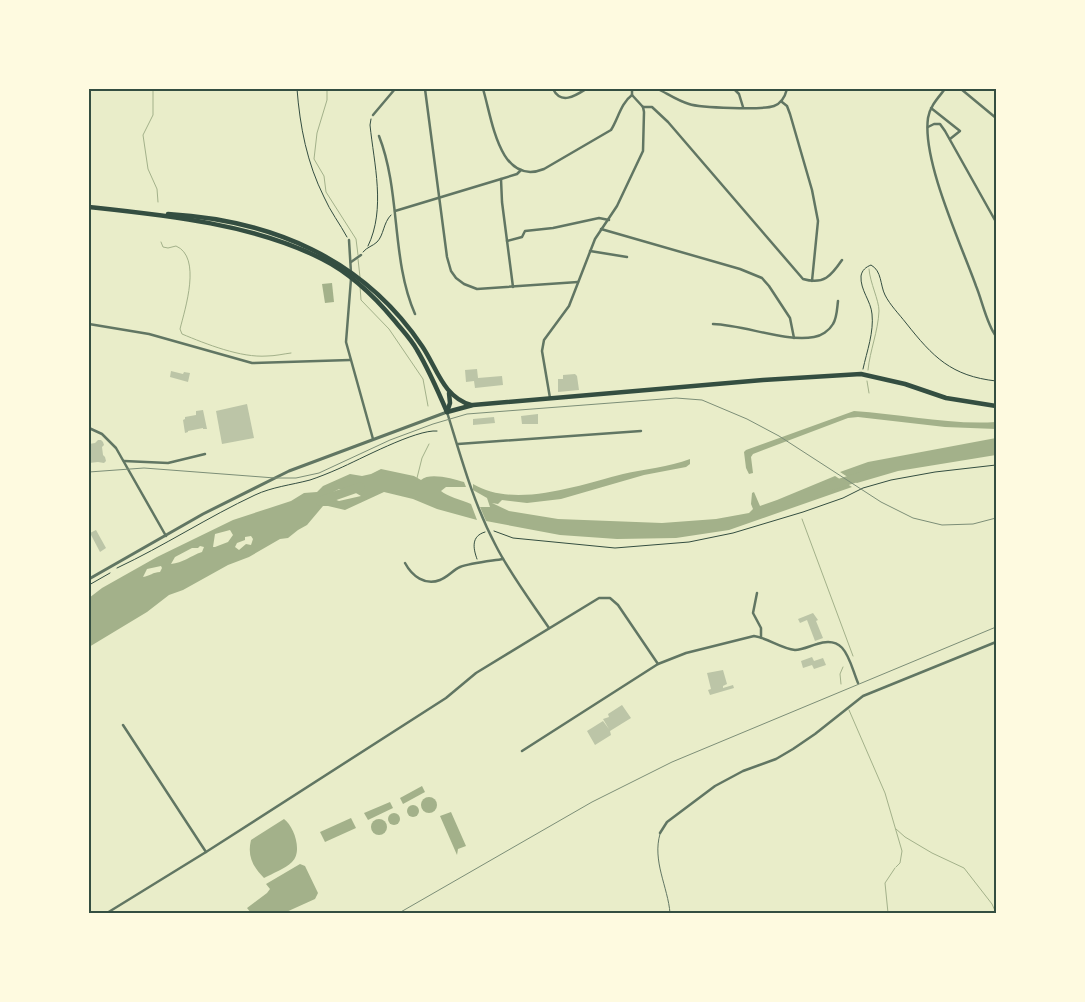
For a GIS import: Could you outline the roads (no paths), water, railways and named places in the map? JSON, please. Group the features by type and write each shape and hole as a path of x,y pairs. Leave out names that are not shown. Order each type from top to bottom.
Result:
{"main road":[{"path":"89,207 221,220 283,236 324,254 362,280 389,305 422,346 449,393 459,401 473,405"},
{"path":"146,213 232,228 277,240 322,259 344,273 366,290 385,309 417,349 447,412"},
{"path":"447,412 473,405 763,380 861,374 905,384 946,398 996,406"},
{"path":"447,412 450,403 449,393"}],"street":[{"path":"373,115 395,89"},
{"path":"425,89 447,256 451,271 456,278 476,289 579,282"},
{"path":"483,89 500,149 508,161 521,170 535,172 544,169 611,130 625,102 632,95"},
{"path":"553,89 558,96 564,98 576,96 586,89"},
{"path":"551,399 542,346 548,334 569,306 590,251 601,229 617,206 643,150 644,112 643,107 632,95 632,89"},
{"path":"658,89 682,102 698,107 773,107 782,102 787,89"},
{"path":"734,89 743,107"},
{"path":"945,89 931,108 928,117 930,152 936,175 996,336"},
{"path":"961,89 996,118"},
{"path":"782,102 787,106 790,114 812,190 818,221 812,281"},
{"path":"643,107 652,107 668,122 804,279 821,281 833,274 842,260"},
{"path":"931,108 960,131 950,139"},
{"path":"928,127 940,124 996,222"},
{"path":"379,136 385,150 396,212 405,285 415,314"},
{"path":"396,212 517,174 521,170"},
{"path":"501,179 513,287"},
{"path":"507,241 522,237 525,230 553,228 600,218 609,220"},
{"path":"601,229 740,269 762,278 790,318 794,338"},
{"path":"349,240 351,262 346,342 373,439"},
{"path":"590,251 627,257"},
{"path":"351,262 361,255"},
{"path":"713,324 728,325 794,338 815,337 825,332 833,324 838,302"},
{"path":"89,324 149,334 252,363 350,360"},
{"path":"89,579 203,514 282,475 447,412 475,500 494,543 549,628"},
{"path":"89,428 98,431 116,448 166,536"},
{"path":"458,444 640,431"},
{"path":"124,462 168,463 205,454"},
{"path":"405,563 413,575 419,579 432,582 440,580 460,567 503,559"},
{"path":"757,593 753,613 761,628 761,637"},
{"path":"107,913 206,852 446,698 476,673 599,598 610,598 618,605 658,664"},
{"path":"522,751 658,664 686,653 754,636 796,650 827,641 838,643 845,652 858,683"},
{"path":"660,833 667,822 715,786 743,771 776,759 793,750 863,696 996,642"},
{"path":"861,691 863,696"},
{"path":"123,725 206,852"}],"lane":[{"path":"660,833 658,846 659,863 670,913"}],"waterway":[{"path":"153,89 153,115 143,135 148,169 157,189 158,202"},
{"path":"327,89 327,100 317,133 314,159 324,176 326,192 356,239 358,255"},
{"path":"161,242 163,247 176,246 184,252 188,261 190,284 180,329 182,334 213,346 246,355 270,356 291,353"},
{"path":"358,259 360,277"},
{"path":"868,370 879,311 869,269"},
{"path":"360,286 361,300 389,329 423,379 428,406"},
{"path":"867,381 869,393"},
{"path":"417,478 422,458 429,444"},
{"path":"834,485 862,476"},
{"path":"320,501 360,487"},
{"path":"802,519 853,656"},
{"path":"841,684 840,674 843,667"},
{"path":"849,710 885,793 902,851 900,863 896,867"},
{"path":"896,829 905,837 932,853 964,868 992,904 996,913"},
{"path":"888,913 885,883 895,868"}],"railway":[{"path":"89,472 144,468 296,478 319,473 390,440 467,414 676,398 702,400 747,419 779,436 881,502 913,518 942,525 973,524 996,518"},
{"path":"399,913 592,802 672,762 996,627"}]}
